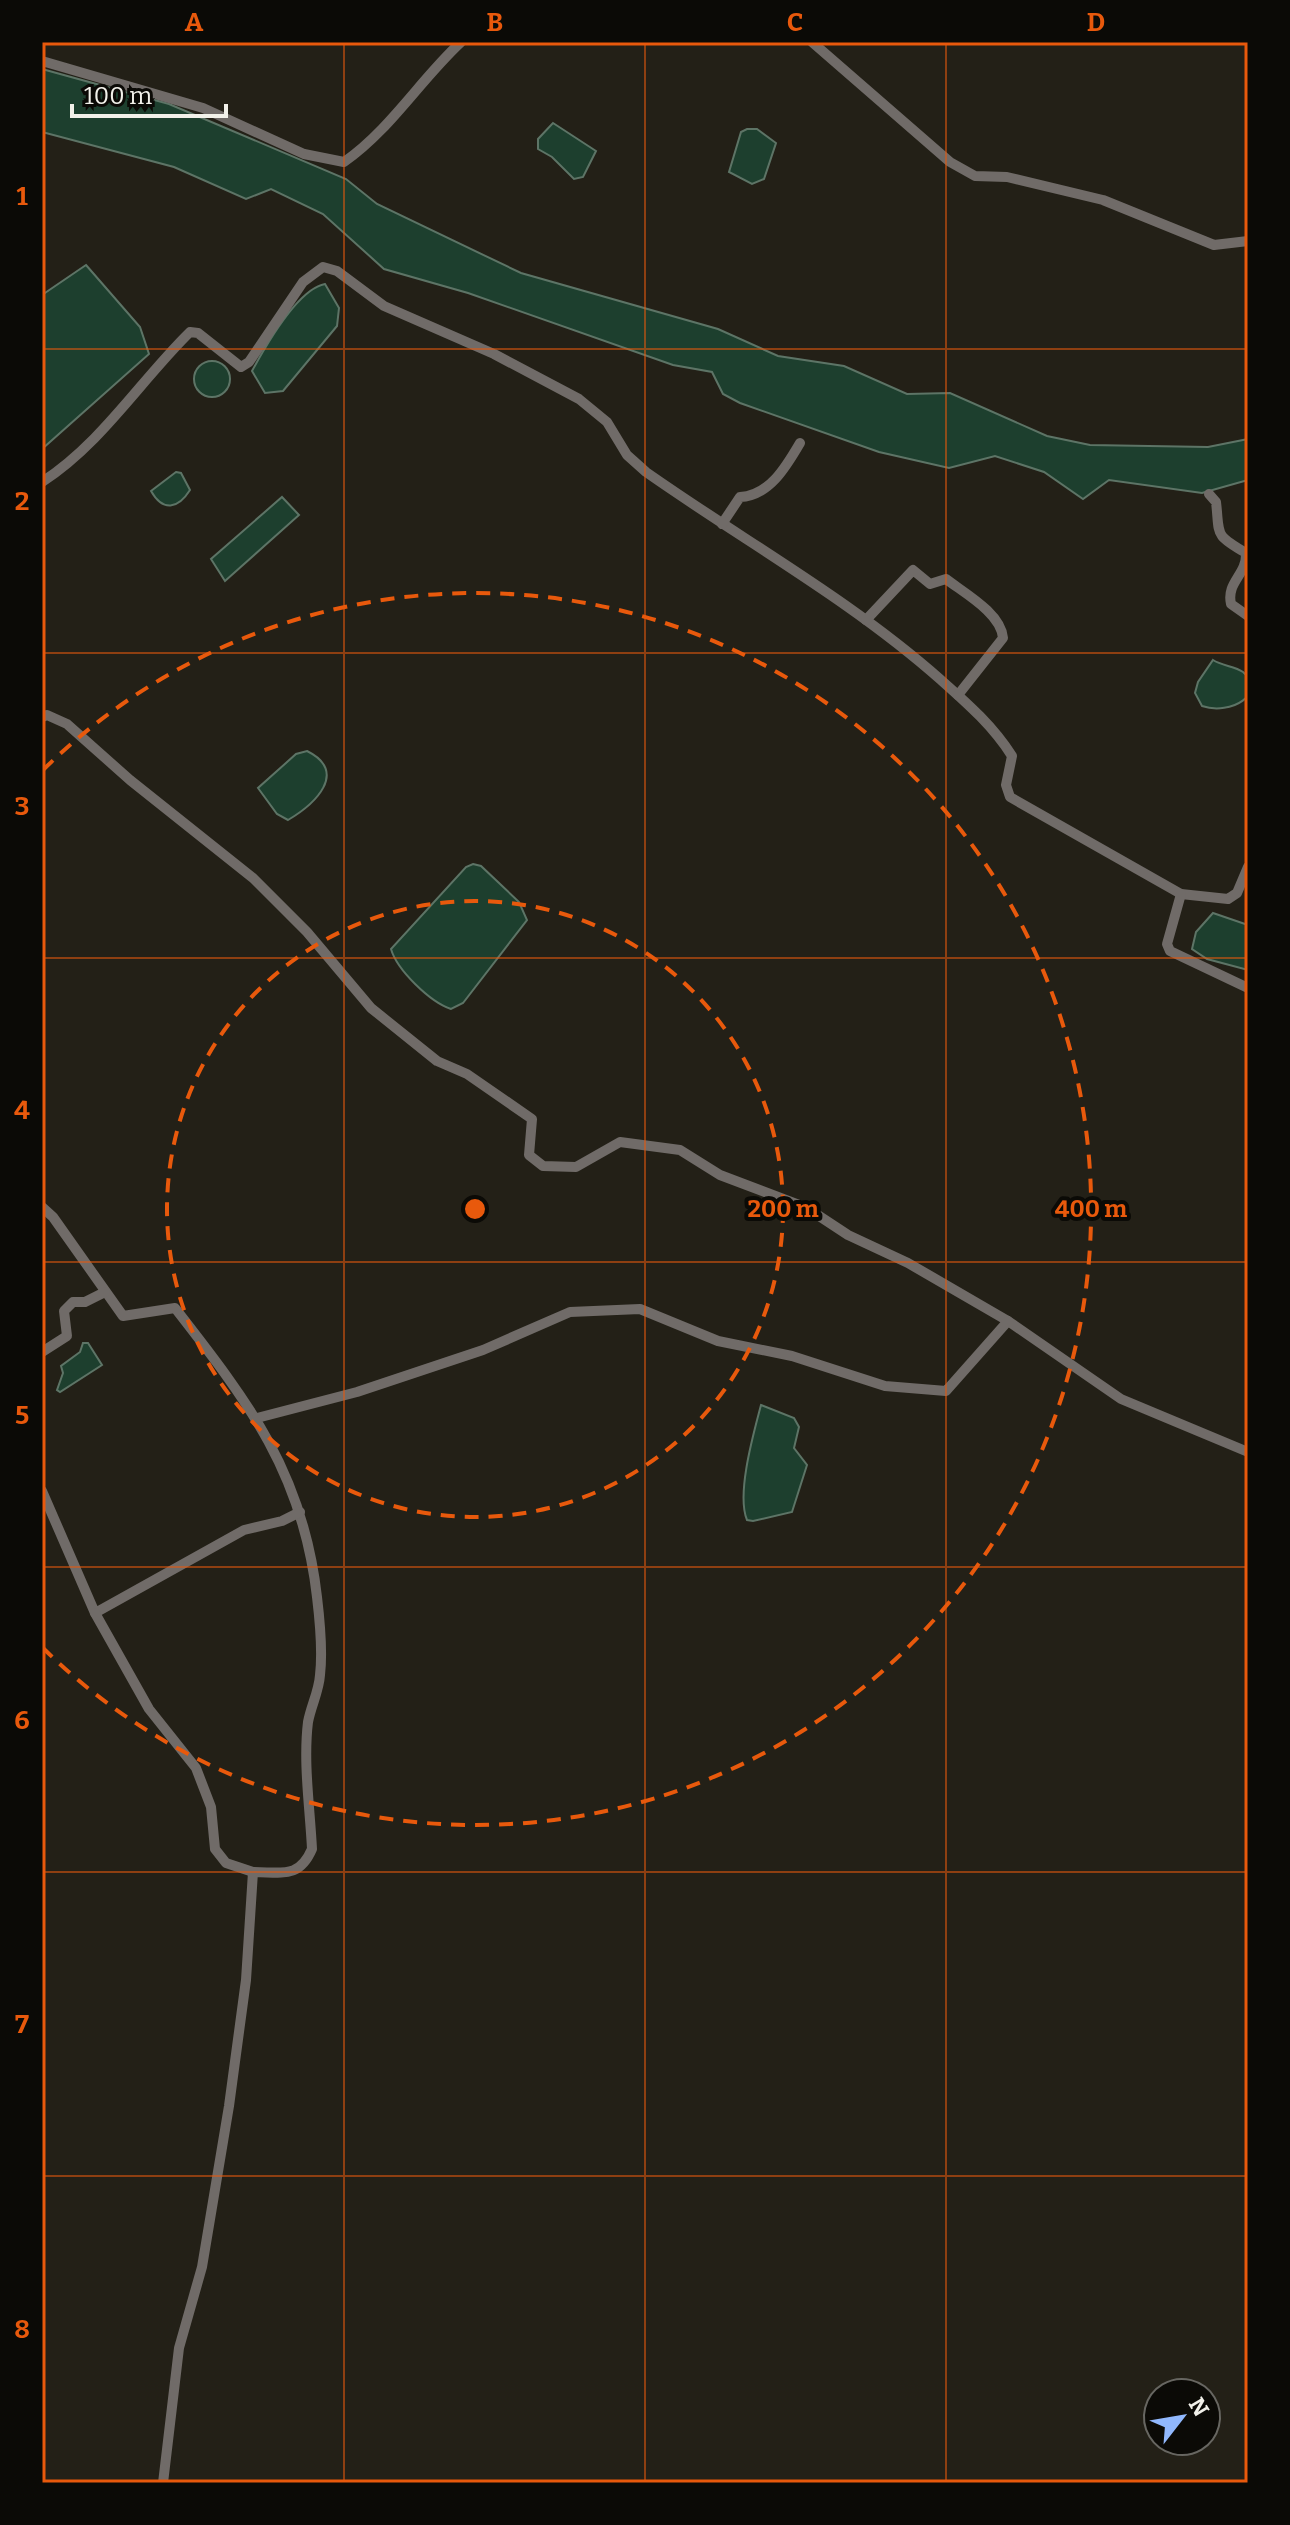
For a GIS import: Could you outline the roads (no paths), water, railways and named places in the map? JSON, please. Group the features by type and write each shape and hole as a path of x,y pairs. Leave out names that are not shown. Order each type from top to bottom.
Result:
{"street":[{"path":"812,42 950,162 975,176 1007,177 1103,200 1214,245 1248,241"},
{"path":"42,61 203,108 304,154 344,162 368,145 456,44"},
{"path":"42,482 63,469 121,411 190,332 198,333 232,363 241,367 249,362 303,282 323,267 337,271 384,306 494,354 579,399 607,422 627,455 646,472 866,620 958,695 996,731 1012,756 1006,785 1010,797 1181,894 1228,899 1237,893 1248,867"},
{"path":"722,524 740,497 763,491 788,464 800,443"},
{"path":"1209,494 1216,502 1216,524 1220,534 1246,553 1247,561 1229,591 1231,604 1248,616"},
{"path":"866,620 913,570 930,584 946,579 976,602 993,618 1003,638 958,695"},
{"path":"42,717 47,715 67,724 130,780 253,878 307,932 371,1008 437,1061 467,1074 532,1119 529,1155 543,1166 576,1167 620,1142 680,1150 720,1175 807,1208 848,1235 908,1263 1008,1321 1121,1399 1248,1452"},
{"path":"1181,894 1167,944 1170,951 1248,988"},
{"path":"42,1207 123,1316 175,1308 257,1418 289,1480 312,1552 319,1616 320,1676 308,1722 312,1849 305,1866 295,1871 253,1872 226,1863 215,1849 211,1807 196,1768 149,1709 95,1613 42,1491"},
{"path":"42,1352 67,1336 64,1311 73,1302 85,1302 105,1292"},
{"path":"257,1418 357,1392 483,1350 570,1312 640,1309 718,1341 792,1356 885,1386 946,1391 1008,1321"},
{"path":"95,1613 244,1530 282,1521 300,1512"},
{"path":"163,2483 179,2348 202,2267 229,2106 246,1980 253,1872"}]}
